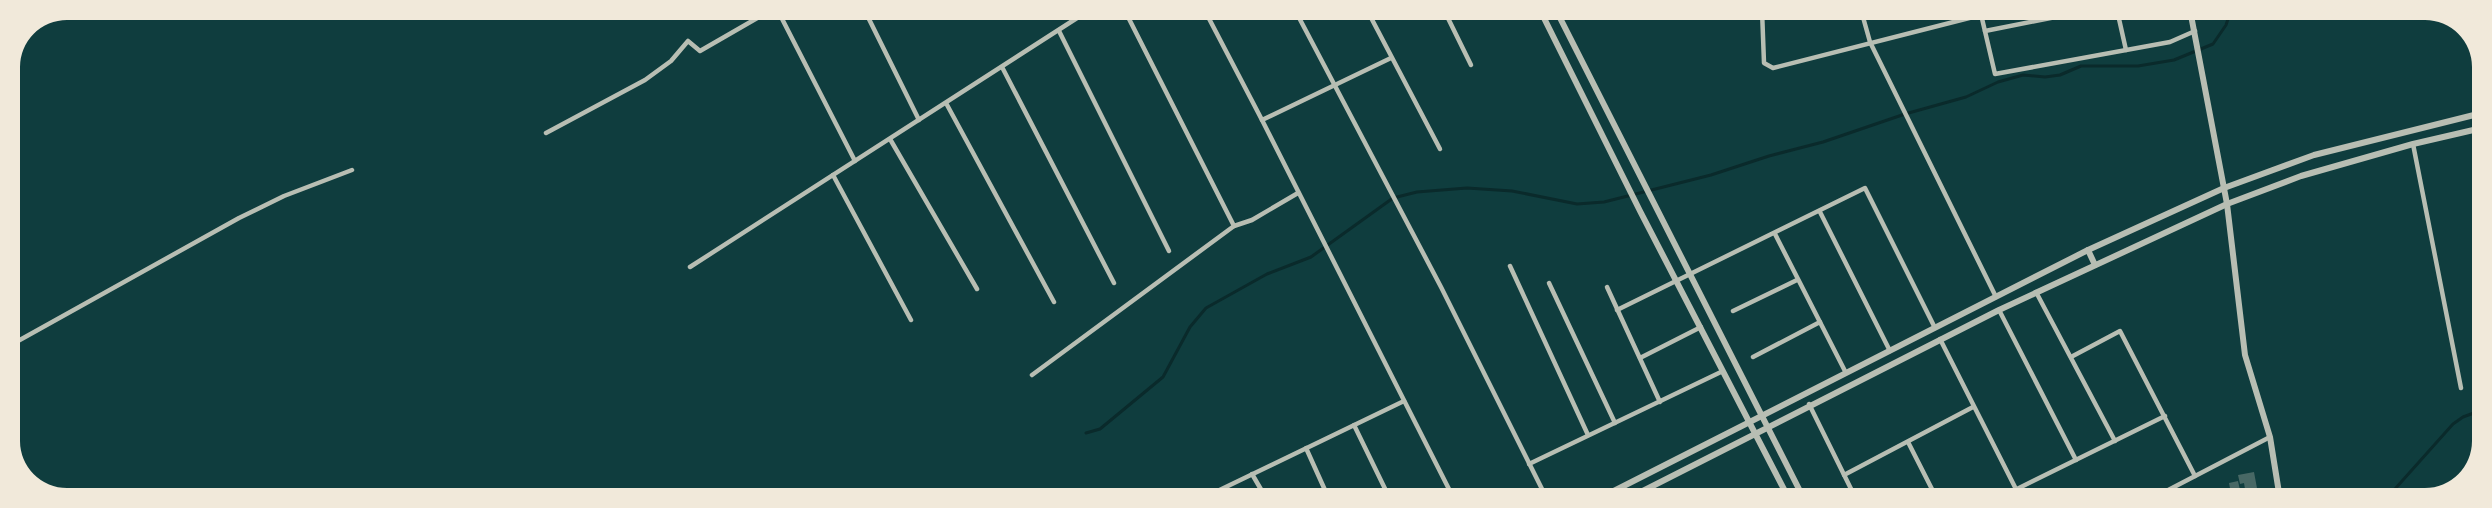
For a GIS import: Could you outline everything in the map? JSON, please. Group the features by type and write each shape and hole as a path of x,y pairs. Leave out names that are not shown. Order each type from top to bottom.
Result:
{"street":[{"path":"546,133 645,80 671,61 688,41 700,51 754,20"},
{"path":"777,20 855,161"},
{"path":"869,20 919,120"},
{"path":"690,267 1075,20"},
{"path":"1130,20 1234,226"},
{"path":"1210,20 1448,488"},
{"path":"1300,20 1441,287 1541,488"},
{"path":"1372,20 1440,149"},
{"path":"1449,20 1471,65"},
{"path":"1545,20 1640,211 1783,488"},
{"path":"1561,20 1798,488"},
{"path":"1762,20 1764,63 1769,68 1954,20"},
{"path":"1864,20 1870,42 1996,297"},
{"path":"1983,20 1995,74 2170,42 2196,33"},
{"path":"1985,31 2041,20"},
{"path":"2119,20 2126,50"},
{"path":"2193,20 2227,204 2245,355 2270,437 2278,488"},
{"path":"1059,31 1169,251"},
{"path":"1262,120 1391,58"},
{"path":"1002,67 1114,283"},
{"path":"946,103 1054,302"},
{"path":"1619,488 2088,250 2224,188 2314,155 2472,116"},
{"path":"1649,488 1999,310 2227,204 2301,176 2413,144 2472,130"},
{"path":"890,138 977,289"},
{"path":"2413,144 2461,388"},
{"path":"20,340 239,218 284,196 352,170"},
{"path":"833,175 911,320"},
{"path":"1617,310 1865,188 1935,328"},
{"path":"1032,375 1234,226 1252,220 1298,193"},
{"path":"1820,212 1890,351"},
{"path":"1775,234 1846,373"},
{"path":"2088,250 2095,265"},
{"path":"1510,266 1588,435"},
{"path":"1734,311 1797,280"},
{"path":"1549,283 1616,423"},
{"path":"1607,287 1660,402"},
{"path":"2036,292 2115,441"},
{"path":"1999,310 2076,460"},
{"path":"1753,357 1820,322"},
{"path":"1640,358 1701,327"},
{"path":"2070,357 2120,331 2195,476"},
{"path":"1940,339 2016,488"},
{"path":"1529,464 1723,371"},
{"path":"1225,488 1404,401"},
{"path":"1809,405 1850,488"},
{"path":"1844,476 1973,407"},
{"path":"2019,488 2165,416"},
{"path":"1354,425 1385,488"},
{"path":"2172,488 2270,437"},
{"path":"1908,442 1931,488"},
{"path":"1306,448 1324,488"},
{"path":"1252,474 1260,488"}],"building":[{"path":"2254,472 2257,488 2245,488 2244,483 2240,484 2238,475"},
{"path":"2238,481 2240,488 2230,488 2229,483"}],"waterway":[{"path":"1086,433 1100,429 1163,377 1190,327 1206,308 1267,274 1311,257 1393,198 1417,192 1467,188 1512,191 1577,204 1604,202 1711,175 1769,156 1823,142 1905,114 1966,97 1998,82 2023,75 2045,77 2060,75 2081,66 2138,66 2174,60 2213,44 2228,20"},
{"path":"2396,488 2453,424 2472,414"}]}
